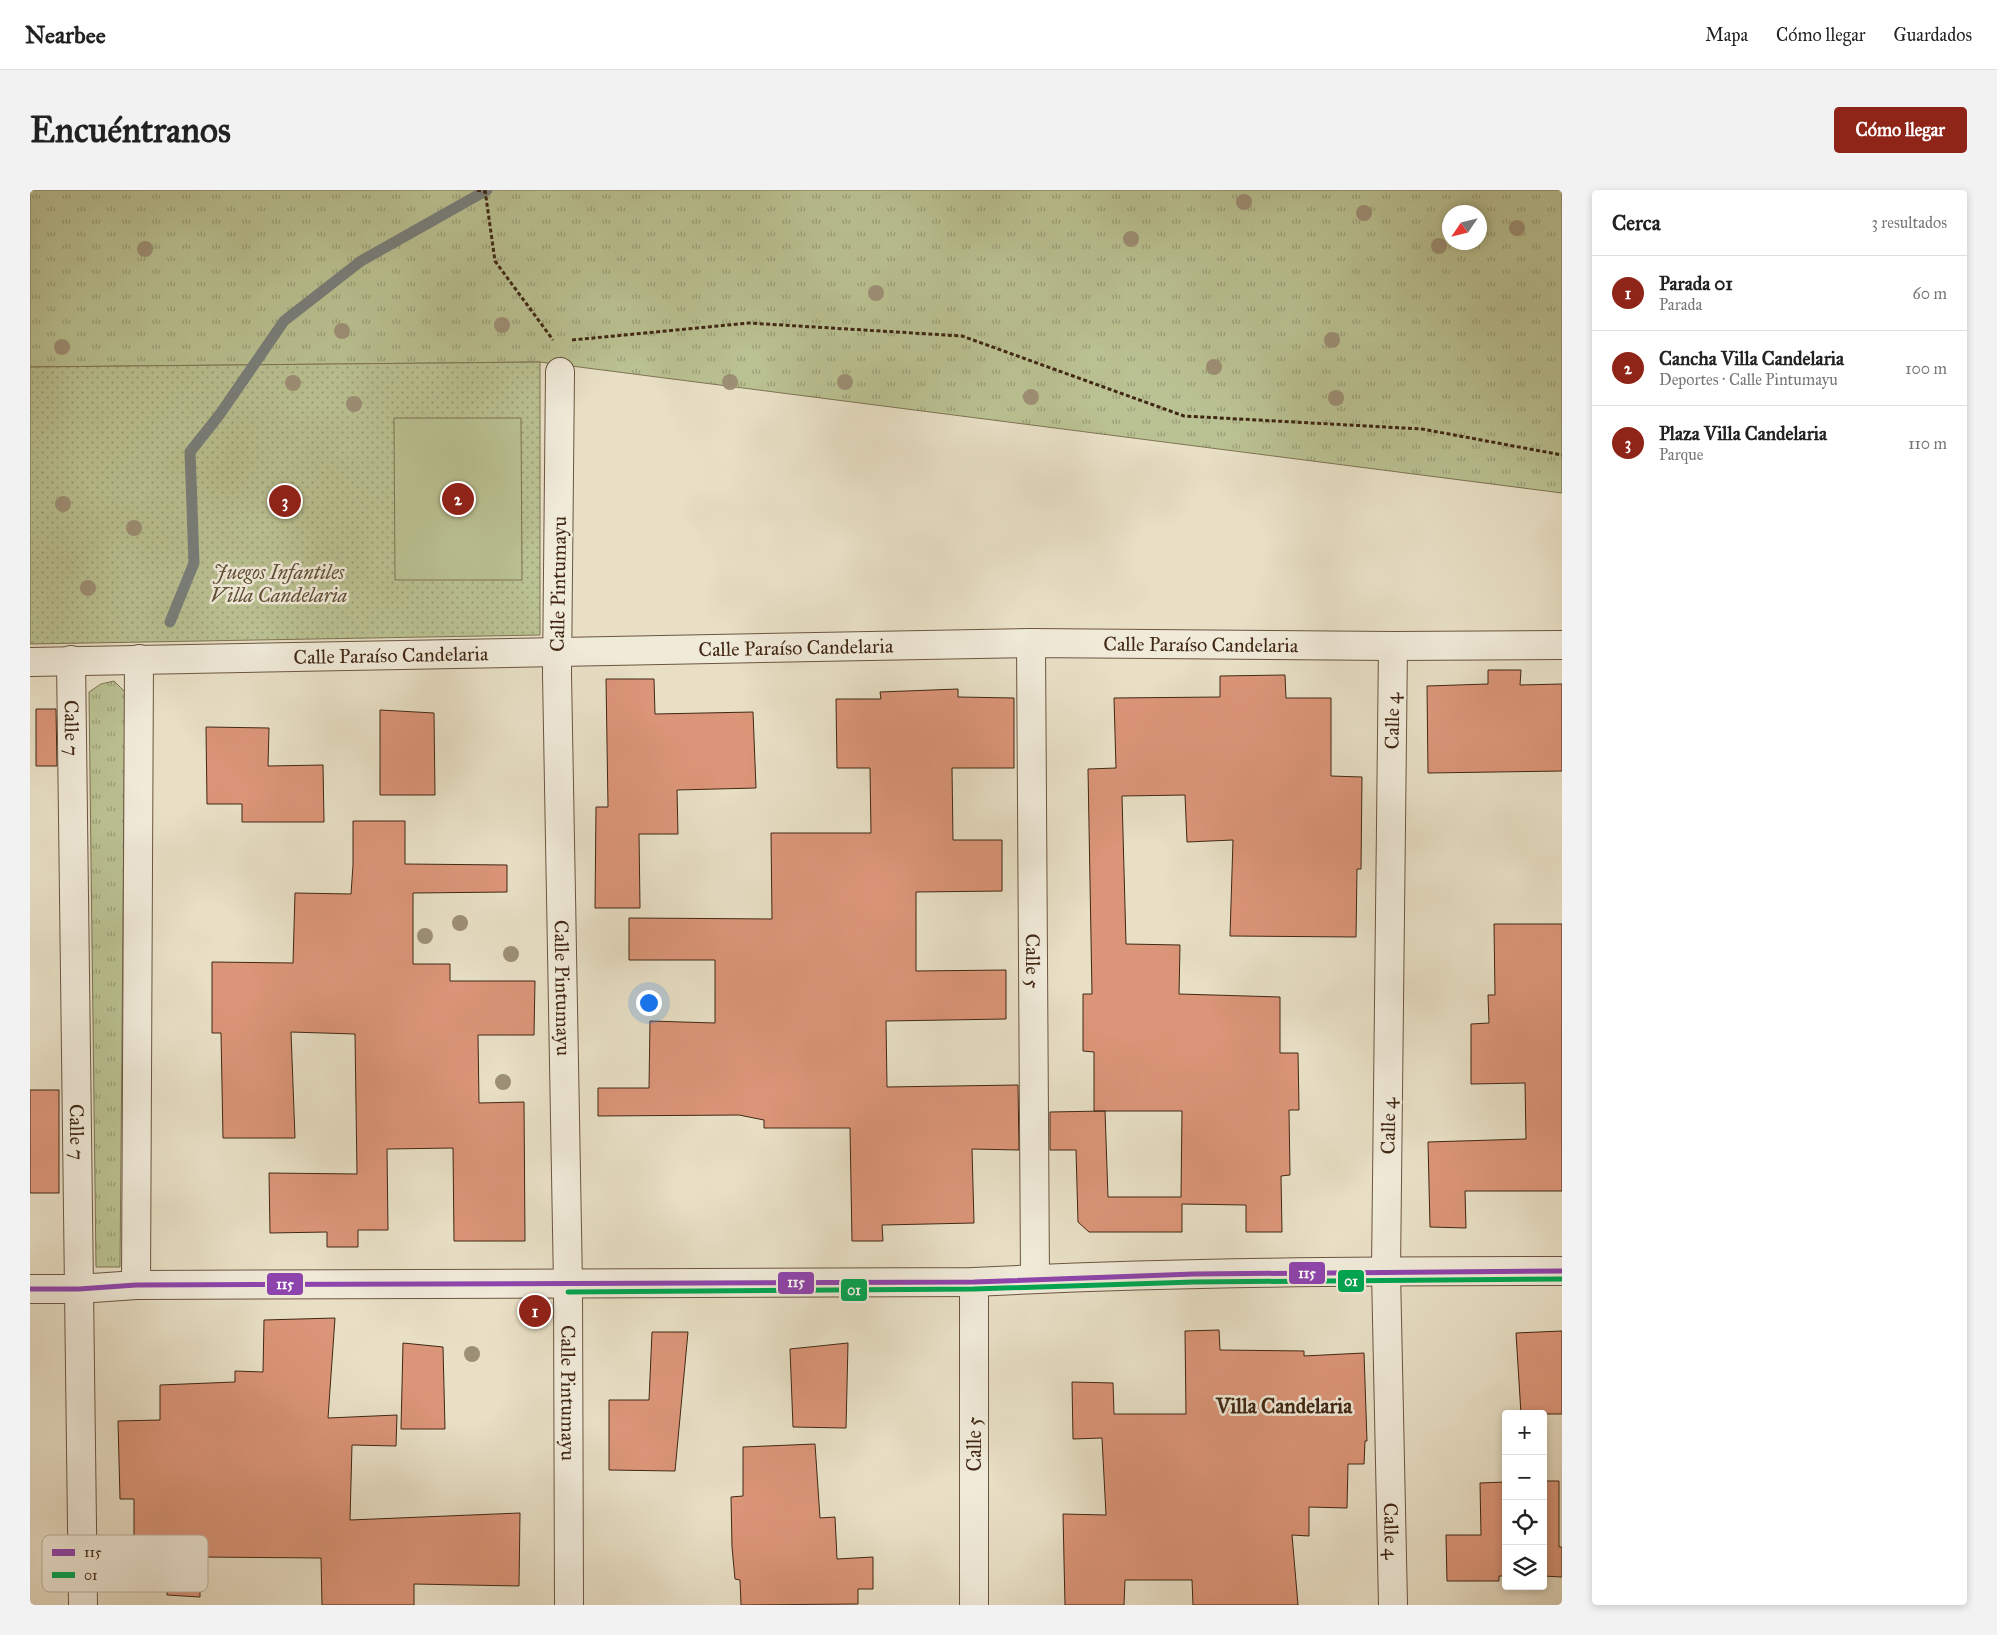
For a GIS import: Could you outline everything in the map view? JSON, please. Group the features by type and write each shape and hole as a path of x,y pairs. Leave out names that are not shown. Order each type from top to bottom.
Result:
{"street":[{"name":"Calle Pintumayu","path":"560,372 557,652 568,1285 569,1605"},
{"name":"Calle Paraíso Candelaria","path":"30,662 1031,643 1393,646 1562,645"},
{"name":"Calle 5","path":"1031,643 1035,1279"},
{"name":"Calle 4","path":"1393,646 1386,1271 1393,1605"},
{"path":"136,1285 139,659"},
{"name":"Calle 7","path":"71,660 82,1535"},
{"path":"30,1289 79,1289 136,1285 568,1285 974,1282 1386,1271 1562,1271"},
{"name":"Calle 5","path":"974,1282 974,1605"},
{"name":"Calle 7","path":"83,1592 83,1605"}],"path":[{"path":"477,190 485,191 495,260 554,341 560,372"},
{"path":"554,341 749,323 962,336 1184,416 1422,429 1562,454"}],"green space":[{"path":"30,190 1562,190 1562,493 540,362 30,367"},
{"name":"Juegos Infantiles Villa Candelaria","path":"540,362 540,635 30,644 30,367"},
{"path":"394,418 521,418 522,580 395,580"},
{"path":"114,681 125,692 120,1267 96,1267 89,692 101,684"}],"building":[{"path":"1488,670 1521,670 1520,685 1562,684 1562,771 1428,773 1427,686 1488,684"},
{"path":"1285,675 1286,698 1331,698 1331,776 1362,777 1361,869 1357,869 1356,937 1230,936 1233,840 1187,842 1185,795 1122,796 1126,944 1180,945 1179,994 1280,997 1280,1053 1298,1053 1299,1110 1289,1110 1290,1175 1281,1176 1282,1232 1246,1232 1246,1205 1182,1204 1182,1232 1089,1232 1078,1222 1076,1150 1050,1150 1050,1112 1105,1111 1094,1111 1094,1052 1083,1051 1083,994 1092,994 1088,769 1116,768 1114,698 1220,697 1220,676","holes":["1105,1111 1182,1111 1181,1197 1108,1197"]},
{"path":"606,679 654,679 655,714 753,712 756,788 677,790 678,834 639,834 640,908 595,908 596,807 608,807"},
{"path":"958,689 958,697 1014,698 1014,768 952,768 953,840 1002,840 1002,891 916,892 916,971 1006,970 1006,1019 886,1021 887,1087 1018,1085 1019,1150 972,1149 974,1223 882,1225 883,1241 852,1241 850,1128 764,1128 764,1120 739,1115 598,1116 598,1088 649,1088 650,1021 715,1023 715,960 629,960 629,918 772,919 771,833 871,833 870,768 837,768 836,699 881,699 880,692"},
{"path":"36,709 56,709 57,766 36,766"},
{"path":"380,710 434,713 435,795 380,795"},
{"path":"206,727 269,728 268,766 323,765 324,822 242,822 242,804 207,804"},
{"path":"353,821 405,821 405,864 507,865 507,892 413,893 413,964 450,964 450,981 535,981 534,1035 478,1035 479,1103 524,1102 525,1241 454,1241 453,1148 387,1149 388,1230 358,1230 358,1247 327,1247 327,1232 270,1233 269,1173 357,1174 355,1034 291,1032 295,1138 223,1138 221,1033 212,1033 212,962 293,963 295,893 351,894"},
{"path":"1494,924 1562,924 1562,1191 1465,1191 1466,1228 1430,1227 1428,1142 1526,1139 1525,1083 1471,1084 1471,1024 1489,1023 1488,995 1495,995"},
{"path":"30,1090 59,1090 59,1193 30,1193"},
{"path":"335,1318 328,1418 397,1415 396,1446 352,1445 350,1520 520,1513 519,1586 414,1584 414,1605 322,1605 321,1558 208,1557 208,1535 134,1535 134,1499 120,1499 118,1421 160,1420 160,1385 235,1382 235,1371 263,1372 264,1320"},
{"path":"1219,1330 1220,1350 1304,1351 1304,1356 1364,1353 1367,1441 1365,1441 1364,1464 1348,1464 1347,1508 1309,1507 1309,1536 1292,1535 1298,1605 1193,1605 1192,1580 1125,1580 1124,1605 1065,1605 1063,1514 1106,1515 1102,1438 1073,1439 1072,1382 1113,1383 1114,1414 1186,1414 1185,1331"},
{"path":"1562,1331 1562,1414 1547,1414 1547,1410 1521,1410 1516,1333"},
{"path":"652,1332 688,1332 675,1471 609,1470 609,1400 649,1400"},
{"path":"403,1343 443,1347 445,1429 401,1429"},
{"path":"848,1343 846,1428 793,1427 790,1349"},
{"path":"815,1444 820,1518 835,1517 837,1559 873,1557 873,1589 858,1589 858,1604 741,1605 740,1580 735,1579 732,1547 731,1497 743,1496 743,1447"},
{"path":"1547,1481 1559,1481 1559,1547 1562,1547 1562,1577 1547,1576"},
{"path":"1502,1482 1502,1576 1499,1576 1499,1581 1447,1581 1446,1535 1481,1535 1480,1483"},
{"path":"167,1592 200,1592 200,1597 167,1595"}],"waterway":[{"path":"170,622 194,563 190,452 220,414 284,321 361,261 487,190"}],"transit line":[{"name":"115","path":"30,1289 79,1289 136,1285 974,1282 1194,1274 1562,1271"},
{"name":"01","path":"568,1292 974,1289 1194,1282 1562,1279"}],"place":[{"name":"Cancha Villa Candelaria","path":"458,499"},
{"name":"Plaza Villa Candelaria","path":"285,501"},
{"name":"Parada 01","path":"535,1311"}],"district":[{"name":"Villa Candelaria","path":"1284,1406"}]}
